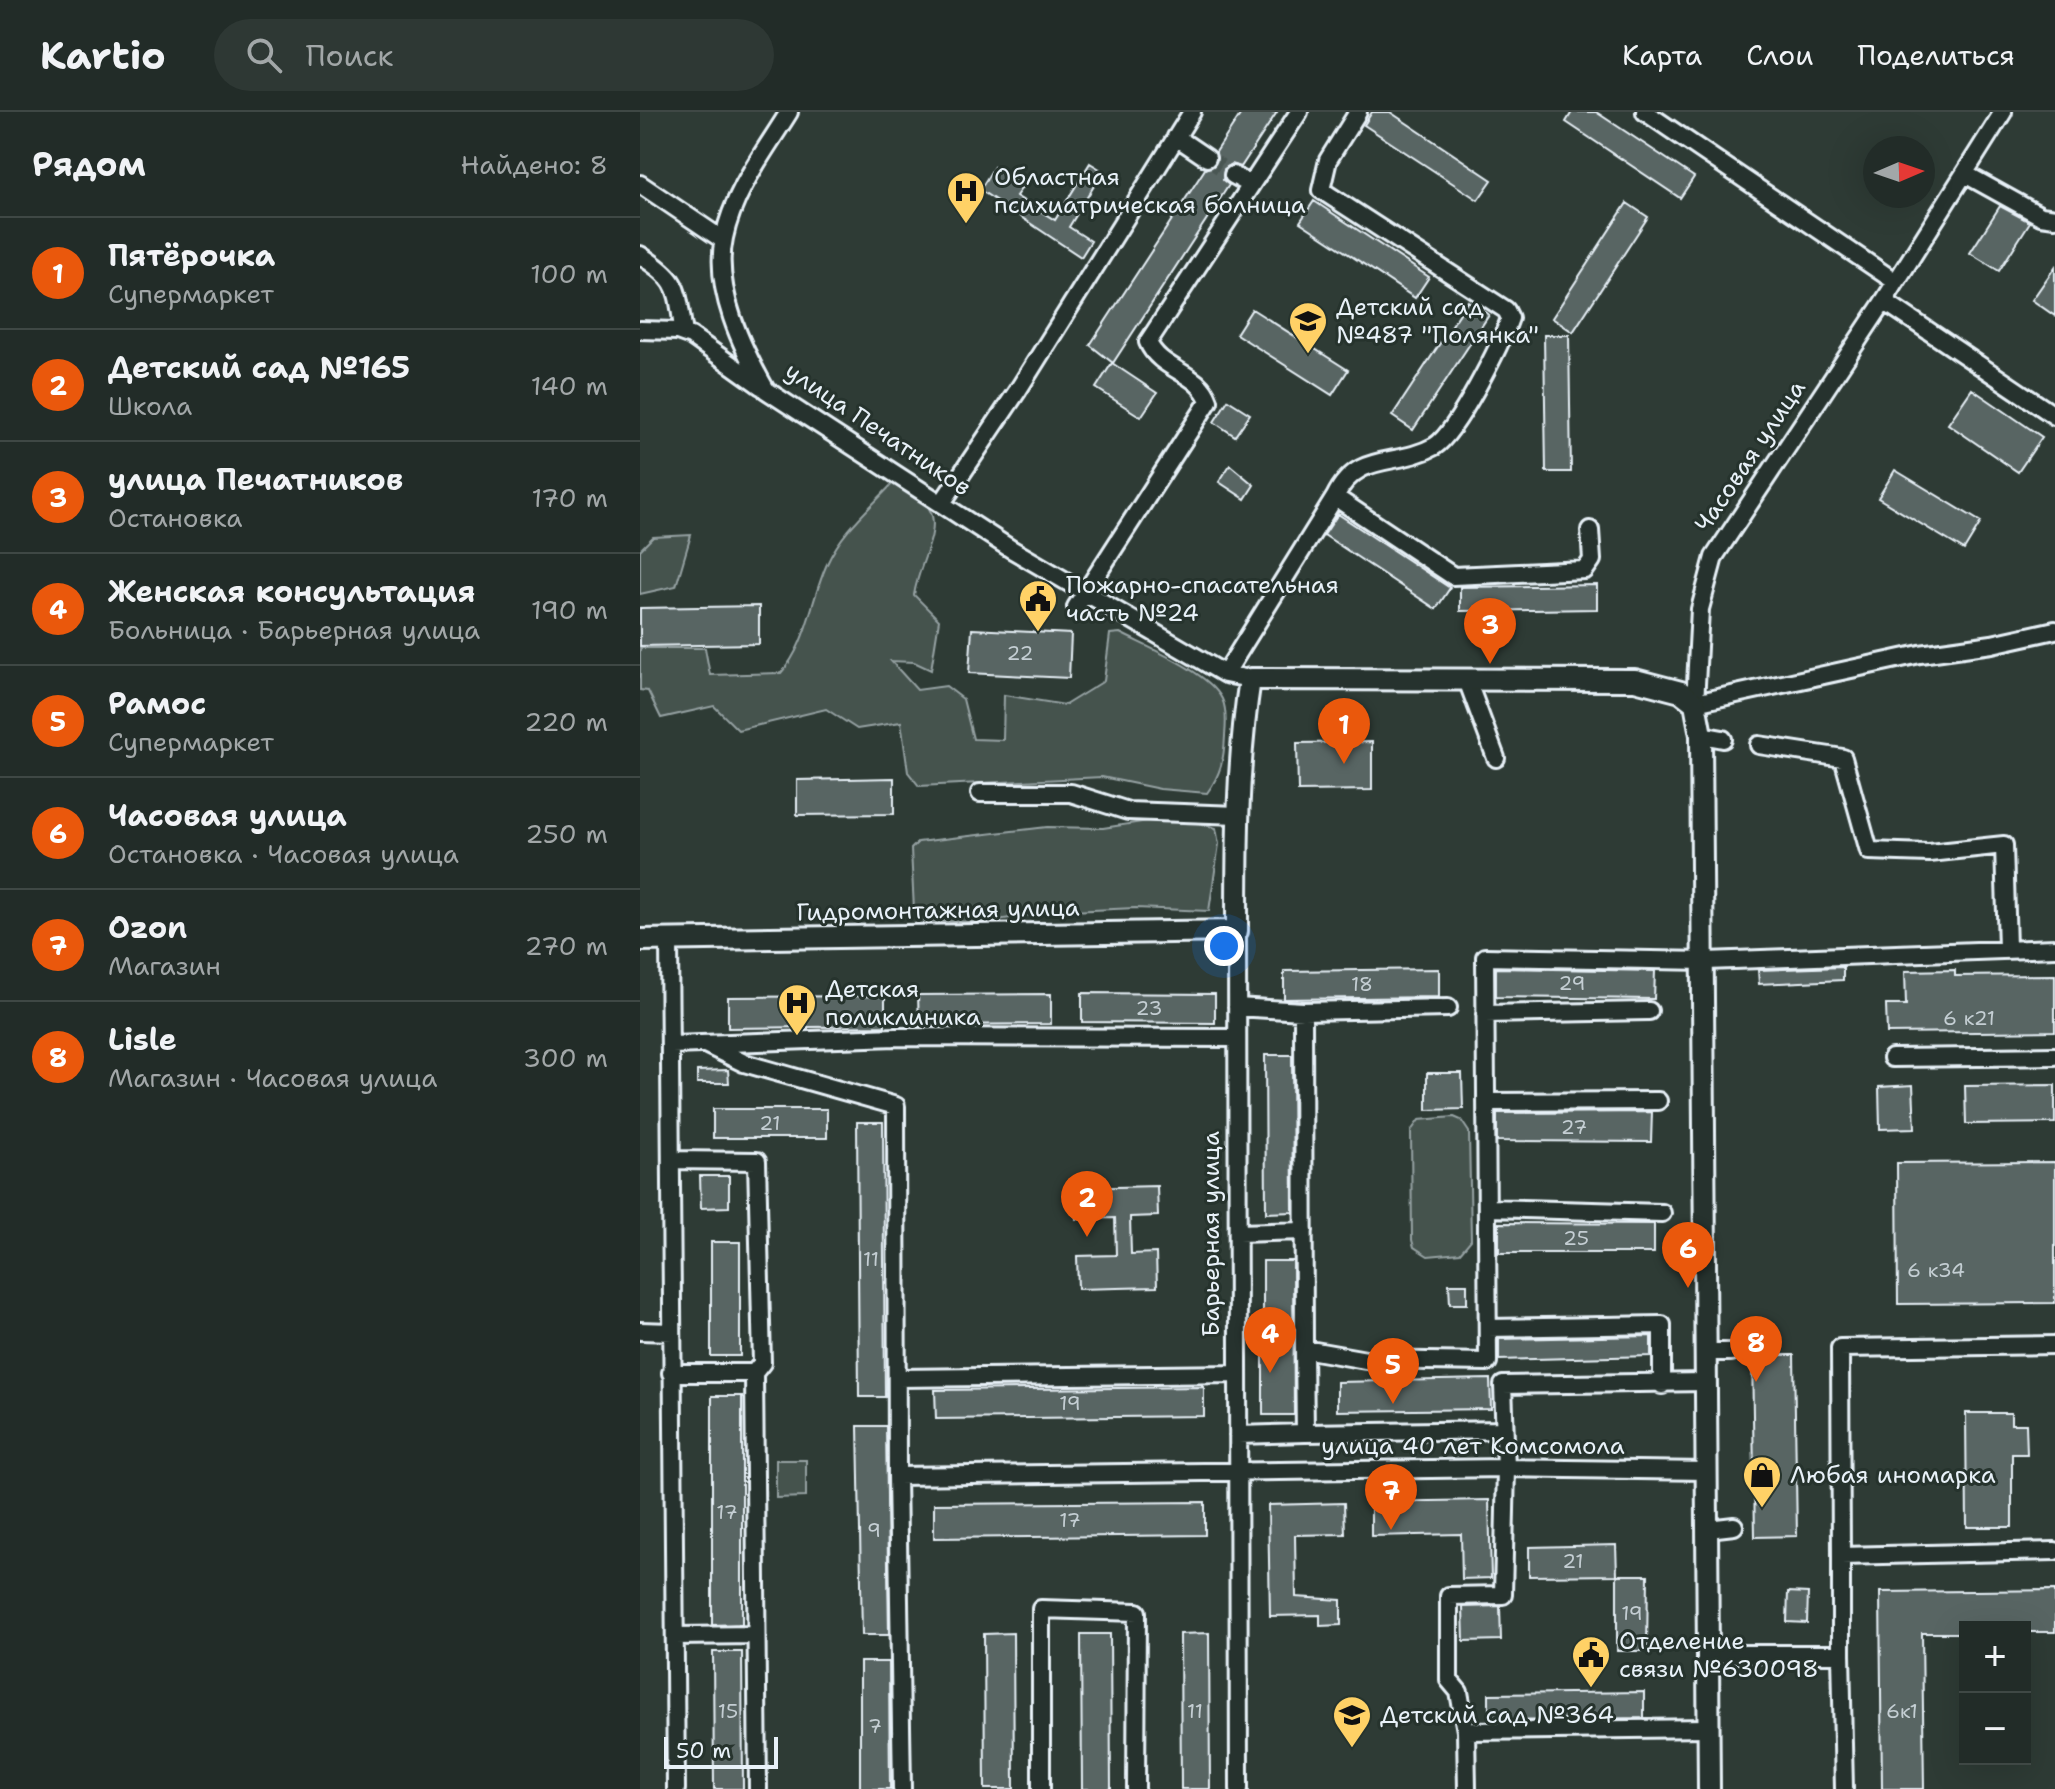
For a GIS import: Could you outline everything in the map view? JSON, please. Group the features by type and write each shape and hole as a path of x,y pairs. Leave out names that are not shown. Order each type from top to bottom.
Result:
{"main road":[{"name":"улица Печатников","path":"1250,679 1635,680 1672,689 1695,703"},
{"name":"Барьерная улица","path":"1237,931 1242,731 1250,679"},
{"name":"Часовая улица","path":"1695,703 1701,735 1706,961 1709,1789"},
{"name":"Гидромонтажная улица","path":"640,940 1237,931"}],"street":[{"name":"улица Печатников","path":"789,112 737,198 723,240 724,281 734,321 744,353 766,390 942,503 1007,556 1081,600 1225,674 1250,679"},
{"path":"942,503 1018,390 1192,112"},
{"path":"1081,600 1161,481 1209,401 1205,387 1154,357 1148,342 1299,112"},
{"path":"1225,674 1344,478 1355,469 1433,447 1448,434 1503,337 1510,318 1506,310 1321,190 1328,160 1358,112"},
{"path":"1645,112 1896,282"},
{"name":"Часовая улица","path":"1695,703 1700,609 1714,557 1884,301 2003,112"},
{"path":"1176,137 1207,158"},
{"path":"1965,174 2041,216 2055,218"},
{"path":"1233,175 1251,185"},
{"path":"640,184 723,240"},
{"path":"640,255 668,274 677,292 684,333"},
{"path":"1884,301 2055,416"},
{"path":"640,330 684,333 766,390"},
{"path":"1335,497 1453,576 1585,570 1592,560 1590,530"},
{"path":"1695,703 1920,654 1992,644 2055,630"},
{"path":"1467,680 1496,758"},
{"path":"1701,735 1723,739"},
{"path":"1759,745 1843,758 1869,851 1929,853 2004,845 2007,948"},
{"path":"980,793 1071,793 1128,811 1238,815"},
{"name":"Барьерная улица","path":"1237,931 1239,1789"},
{"path":"669,940 676,1789"},
{"path":"1304,1349 1366,1360 1488,1362 1485,957 1706,961 2055,948"},
{"path":"1237,1007 1303,1011 1448,1008"},
{"path":"1303,1011 1305,1433"},
{"path":"1485,1014 1649,1011"},
{"path":"672,1045 896,1037 1237,1038"},
{"path":"705,1044 744,1063 896,1106 902,1789"},
{"path":"1892,1058 2055,1056"},
{"path":"1488,1102 1658,1101"},
{"path":"672,1160 757,1161 762,1363 754,1373 758,1789"},
{"path":"1488,1208 1662,1213"},
{"path":"1238,1233 1304,1231"},
{"path":"1488,1328 1662,1325 1662,1385"},
{"path":"640,1331 672,1332"},
{"path":"1844,1789 1840,1348 2055,1345"},
{"path":"1707,1352 1731,1352"},
{"path":"671,1373 754,1373"},
{"path":"898,1378 1238,1374"},
{"path":"1467,1789 1466,1731 1459,1692 1449,1680 1449,1596 1503,1595 1506,1468 1503,1385 1707,1382"},
{"path":"1238,1435 1504,1430"},
{"name":"улица 40 лет Комсомола","path":"897,1476 1506,1468 1707,1471"},
{"path":"1708,1529 1734,1526"},
{"path":"1841,1556 2055,1551"},
{"path":"1041,1789 1041,1609 1137,1612 1136,1789"},
{"path":"675,1636 756,1635"},
{"path":"1708,1654 1841,1654"},
{"path":"1466,1731 1708,1728"}],"shaded area":[{"path":"894,482 915,493 927,505 932,517 929,545 914,595 939,620 931,670 914,662 891,661 917,690 946,686 963,699 973,739 1003,740 1004,695 1065,705 1104,681 1110,634 1120,633 1191,670 1215,689 1222,699 1226,717 1224,752 1219,773 1207,793 1160,789 1102,777 919,786 908,772 901,722 857,729 826,709 738,730 714,706 661,718 648,691 640,690 640,648 705,648 710,675 781,673 797,649 833,552"},
{"path":"691,535 676,586 640,594 640,550 653,537"},
{"path":"1161,819 1196,822 1216,828 1219,844 1209,911 1135,908 1050,912 984,922 925,921 914,910 911,849 918,842 1047,827 1103,828"},
{"path":"1454,1117 1461,1120 1469,1132 1471,1240 1460,1253 1428,1256 1414,1247 1412,1240 1411,1131 1419,1120"},
{"path":"776,1460 806,1460 806,1497 776,1498"}],"building":[{"path":"1242,112 1277,112 1241,167 1232,164 1224,169 1223,180 1229,185 1113,363 1090,345 1205,169 1216,163 1216,152"},
{"path":"1372,112 1390,112 1492,180 1478,200 1364,125"},
{"path":"1572,112 1596,112 1694,177 1680,198 1566,122"},
{"path":"1090,163 1103,171 1069,227 1091,241 1081,257 980,190 994,167 1023,186 1016,196 1055,220"},
{"path":"1314,201 1429,277 1415,298 1300,222"},
{"path":"1627,203 1648,217 1573,332 1552,318"},
{"path":"2000,206 2030,222 1999,271 1970,253"},
{"path":"2055,267 2055,316 2032,300"},
{"path":"1468,301 1489,315 1413,430 1392,416"},
{"path":"1252,309 1348,370 1332,395 1236,334"},
{"path":"1544,335 1569,335 1571,472 1546,472"},
{"path":"1112,363 1157,393 1141,417 1096,388"},
{"path":"1972,389 2042,437 2018,472 1948,424"},
{"path":"1228,400 1250,414 1235,436 1214,422"},
{"path":"1230,465 1254,485 1245,499 1219,482"},
{"path":"1895,470 1981,522 1964,550 1878,498"},
{"path":"1338,514 1450,588 1436,609 1324,535"},
{"path":"1597,585 1597,609 1460,611 1460,587"},
{"path":"759,606 759,644 640,646 640,608"},
{"path":"972,629 1071,634 1069,678 969,673"},
{"path":"1372,742 1372,790 1298,791 1297,743"},
{"path":"894,778 894,814 797,815 797,780"},
{"path":"1843,967 1843,980 1759,984 1758,970"},
{"path":"1496,968 1655,971 1654,999 1496,997"},
{"path":"1439,969 1439,997 1284,999 1284,971"},
{"path":"1955,970 1955,976 2055,975 2055,1031 1887,1033 1886,1005 1906,1005 1905,971"},
{"path":"1082,993 1215,994 1215,1023 1082,1022"},
{"path":"1051,994 1051,1024 919,1025 918,995"},
{"path":"885,996 885,1026 728,1028 728,997"},
{"path":"1265,1055 1292,1055 1293,1212 1266,1213"},
{"path":"728,1070 729,1083 697,1083 697,1071"},
{"path":"1427,1073 1462,1073 1463,1109 1427,1110"},
{"path":"1913,1085 1915,1128 1880,1129 1879,1087"},
{"path":"2055,1085 2055,1123 1966,1124 1965,1086"},
{"path":"713,1109 827,1109 827,1138 713,1138"},
{"path":"1652,1112 1651,1142 1497,1141 1497,1113"},
{"path":"857,1122 883,1122 885,1397 859,1397"},
{"path":"2055,1162 2055,1303 1898,1304 1897,1163"},
{"path":"700,1176 729,1176 729,1207 701,1208"},
{"path":"1157,1186 1158,1216 1130,1217 1131,1254 1156,1253 1157,1287 1078,1289 1077,1256 1116,1255 1115,1218 1076,1219 1075,1188"},
{"path":"1499,1223 1654,1224 1654,1253 1499,1253"},
{"path":"711,1242 740,1242 740,1356 711,1356"},
{"path":"1263,1261 1293,1261 1294,1415 1263,1415"},
{"path":"1449,1284 1467,1284 1467,1304 1450,1304"},
{"path":"1651,1336 1651,1356 1499,1360 1499,1339"},
{"path":"1752,1355 1794,1355 1797,1536 1755,1537"},
{"path":"1490,1379 1491,1409 1337,1411 1337,1382"},
{"path":"1204,1387 1204,1416 936,1419 935,1390"},
{"path":"712,1396 742,1396 742,1624 712,1625"},
{"path":"1966,1413 2011,1413 2011,1424 2026,1424 2027,1454 2012,1454 2012,1527 1967,1527"},
{"path":"858,1426 886,1426 889,1635 862,1635"},
{"path":"1489,1500 1491,1578 1462,1579 1461,1534 1371,1536 1371,1502"},
{"path":"1205,1502 1205,1535 934,1538 934,1504"},
{"path":"1344,1503 1345,1534 1295,1535 1296,1597 1341,1600 1341,1625 1320,1626 1320,1615 1270,1616 1268,1505"},
{"path":"1616,1545 1617,1575 1529,1576 1529,1547"},
{"path":"1617,1575 1648,1575 1647,1651 1617,1651"},
{"path":"2055,1590 2055,1632 2031,1632 2031,1621 1959,1621 1959,1633 1922,1633 1924,1789 1882,1789 1880,1592"},
{"path":"1788,1592 1808,1593 1807,1623 1787,1622"},
{"path":"1500,1606 1501,1640 1464,1641 1463,1607"},
{"path":"1013,1633 1014,1789 985,1789 984,1634"},
{"path":"1209,1633 1210,1789 1181,1789 1180,1634"},
{"path":"1081,1634 1110,1634 1111,1789 1082,1789"},
{"path":"713,1652 742,1652 743,1789 714,1789"},
{"path":"860,1662 889,1662 890,1789 860,1789"},
{"path":"1644,1692 1644,1718 1489,1720 1489,1694"}],"tunnel":[{"path":"1207,158 1233,175"}],"place":[{"name":"Областная психиатрическая болница","path":"966,225"},
{"name":"Детский сад №487 \"Полянка\"","path":"1308,355"},
{"name":"Пожарно-спасательная часть №24","path":"1038,633"},
{"name":"улица Печатников","path":"1490,664"},
{"name":"Пятёрочка","path":"1344,764"},
{"name":"Детская поликлиника","path":"797,1037"},
{"name":"Детский сад №165","path":"1087,1237"},
{"name":"Часовая улица","path":"1688,1288"},
{"name":"Женская консультация","path":"1270,1373"},
{"name":"Lisle","path":"1756,1382"},
{"name":"Рамос","path":"1393,1404"},
{"name":"Любая иномарка","path":"1762,1509"},
{"name":"Ozon","path":"1391,1530"},
{"name":"Отделение связи №630098","path":"1591,1689"},
{"name":"Детский сад №364","path":"1352,1749"}]}
